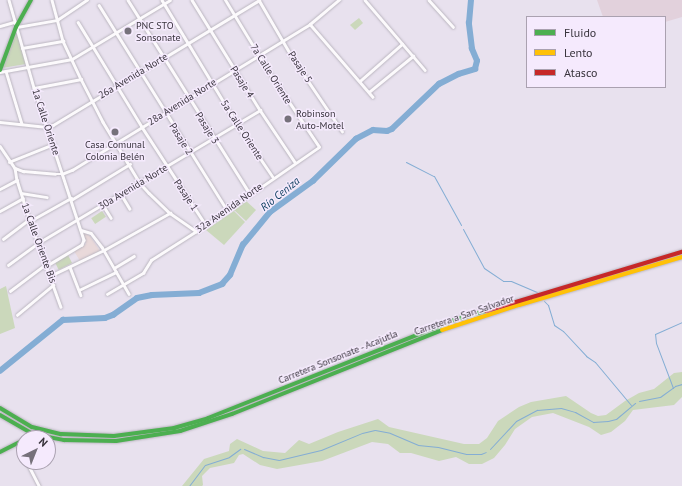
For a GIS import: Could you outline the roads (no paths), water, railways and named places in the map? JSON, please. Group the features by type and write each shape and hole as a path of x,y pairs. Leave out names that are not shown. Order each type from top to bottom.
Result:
{"main road":[{"path":"0,71 15,24 31,0"},
{"name":"Carretera Sonsonate - Acajutla","path":"0,408 32,427 61,434 114,436 174,428 208,418 454,320 682,252"},
{"name":"Carretera a San Salvador","path":"56,439 116,441 165,434 215,420 428,334 519,305 682,257"},
{"path":"0,415 26,430"},
{"path":"0,452 16,444"}],"street":[{"name":"1a Calle Oriente","path":"9,0 34,88 54,144 84,243 46,265"},
{"path":"52,0 63,41 81,79 92,101 140,183 170,213 196,231"},
{"path":"0,26 57,20 87,0"},
{"name":"Pasaje 3","path":"128,0 213,138 250,194"},
{"name":"5a Calle Oriente","path":"162,0 237,124 273,177"},
{"path":"0,71 72,58 170,0"},
{"name":"Pasaje 4","path":"192,0 234,70 295,162"},
{"name":"7a Calle Oriente","path":"225,0 319,147"},
{"name":"26a Avenida Norte","path":"47,127 69,116 259,0"},
{"name":"Pasaje 5","path":"259,0 342,132"},
{"name":"28a Avenida Norte","path":"62,174 72,170 117,143 212,83 310,24 339,0"},
{"path":"365,0 424,70"},
{"path":"429,0 453,28"},
{"name":"Pasaje 2","path":"99,5 227,210"},
{"name":"Pasaje 1","path":"78,22 142,127 206,225"},
{"path":"310,24 373,97"},
{"path":"22,48 63,41"},
{"path":"360,81 402,44"},
{"path":"369,92 413,56"},
{"path":"6,71 22,124"},
{"path":"34,88 81,79"},
{"name":"30a Avenida Norte","path":"8,266 38,243 260,110"},
{"path":"0,122 47,127"},
{"path":"9,162 54,144"},
{"path":"0,146 9,162 15,168 23,171 62,174"},
{"name":"32a Avenida Norte","path":"123,285 145,272 151,260 206,225 273,177 319,147"},
{"path":"2,239 30,220 71,199 130,164"},
{"name":"1a Calle Oriente Bis","path":"15,168 21,193 61,307"},
{"path":"0,189 17,180"},
{"path":"21,193 47,197"},
{"path":"121,194 130,209"},
{"path":"0,211 23,198"},
{"path":"103,205 111,218"},
{"path":"50,276 104,250 170,213"},
{"path":"81,230 91,233 104,250 128,294"},
{"path":"114,268 134,256"},
{"path":"10,291 46,265"},
{"path":"70,267 81,295"},
{"path":"79,290 116,272"},
{"path":"17,315 53,285"},
{"path":"108,294 123,285"},
{"path":"31,470 39,486"}],"waterway":[{"name":"Río Ceniza","path":"0,371 63,320 105,318 113,315 137,298 152,295 199,293 222,284 230,275 243,245 270,212 313,181 356,139 373,130 387,131 392,129 439,84 459,74 475,69 477,61 472,49 469,23 471,0"},
{"path":"406,162 434,176 461,225"},
{"path":"463,229 484,268 503,281 511,281 537,292"},
{"path":"544,301 548,305 554,325 563,331 586,356 595,362 631,405"},
{"path":"673,388 656,343 655,334 682,322"},
{"path":"639,401 660,397 675,386 682,384"},
{"path":"490,449 516,421 537,410 561,408 575,412 593,422 608,421 616,419 635,403"},
{"path":"244,449 263,457 279,460 321,450 362,433 375,430 390,433 418,445 438,447 466,454 481,454 486,452"},
{"path":"189,486 205,465 229,457 240,449"}],"place":[{"name":"PNC STO Sonsonate","path":"128,31"},
{"name":"Robinson Auto-Motel","path":"288,119"},
{"name":"Casa Comunal Colonia Belén","path":"115,132"}]}
